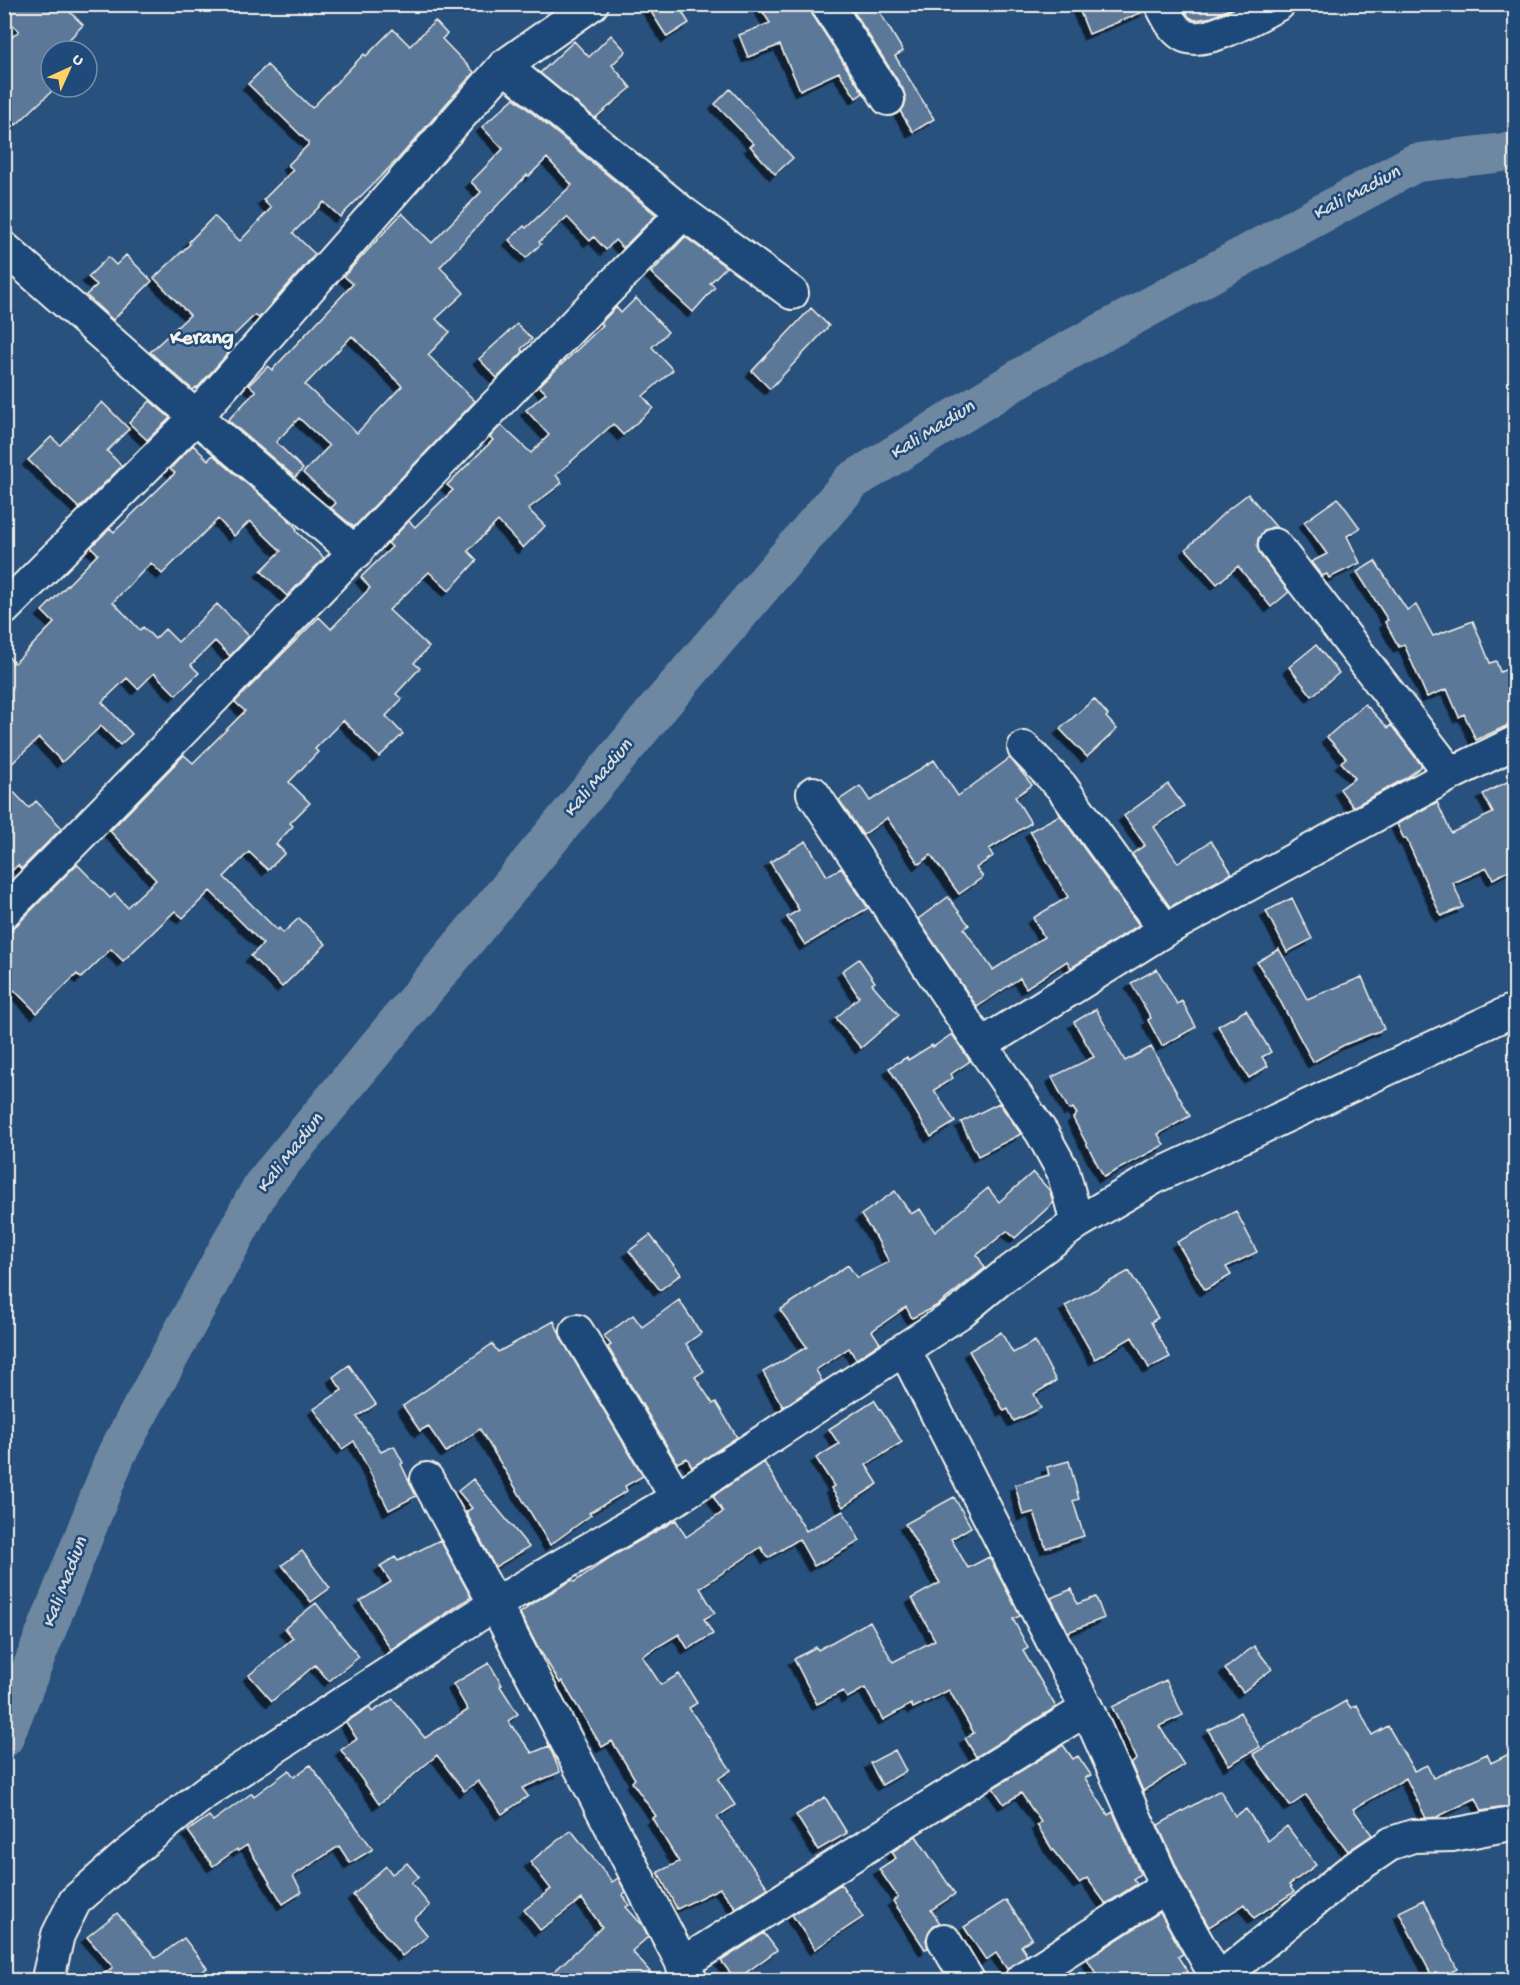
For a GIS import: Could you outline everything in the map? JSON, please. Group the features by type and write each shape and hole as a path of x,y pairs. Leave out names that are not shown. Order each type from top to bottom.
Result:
{"street":[{"path":"4,609 196,417 504,66 592,4"},
{"path":"827,4 888,99"},
{"path":"1161,4 1173,27 1184,36 1195,39 1210,37 1279,4"},
{"path":"504,66 683,213 792,293"},
{"path":"4,912 139,777 683,213"},
{"path":"4,248 196,417 356,553"},
{"path":"1275,545 1451,774"},
{"path":"981,1045 1165,930 1451,774 1515,742"},
{"path":"1024,747 1060,786 1165,930"},
{"path":"813,793 1042,1133 1063,1170 1077,1223"},
{"path":"50,1980 49,1974 58,1935 75,1901 127,1855 206,1792 495,1604 677,1498 959,1313 1004,1276 1077,1223 1157,1176 1515,1009"},
{"path":"577,1331 677,1498"},
{"path":"904,1349 1087,1709 1166,1887 1218,1980 1349,1872 1392,1843 1413,1836 1452,1835 1515,1823"},
{"path":"426,1479 495,1604 687,1972 911,1818 1087,1709"},
{"path":"1021,1980 1166,1887"},
{"path":"944,1940 968,1980"}],"building":[{"path":"17,4 62,4 83,25 70,39 39,39 39,99 44,99 16,125 4,112 4,44 19,31 5,17"},
{"path":"646,4 677,4 689,23 667,37"},
{"path":"758,4 809,4 812,14 863,93 856,98 839,72 800,90 780,45 748,57 739,35 770,23"},
{"path":"849,4 875,4 903,51 895,56 934,119 913,132 900,111 906,99 903,89"},
{"path":"1077,4 1143,4 1145,11 1089,34"},
{"path":"1181,4 1240,4 1212,17 1195,20 1189,17"},
{"path":"435,21 447,34 442,39 474,72 398,159 340,217 324,202 293,233 315,254 259,318 255,315 226,343 232,349 193,390 150,352 190,315 154,278 190,244 189,242 214,216 240,241 271,208 263,200 293,170 288,165 308,145 308,142 248,84 267,65 312,108 364,54 366,56 393,29 410,46"},
{"path":"611,35 626,51 612,65 631,88 595,118 540,73 574,41 589,57"},
{"path":"730,89 793,158 775,174 750,146 754,144 715,104"},
{"path":"514,98 656,215 623,248 615,240 606,250 594,237 590,241 567,217 539,242 541,244 526,258 509,240 524,226 526,228 572,185 547,158 485,218 440,267 464,293 436,319 450,332 428,355 475,401 354,527 331,508 336,503 303,473 329,446 299,418 276,442 303,469 295,477 228,420 256,391 249,385 268,366 272,370 353,284 344,276 402,213 432,243 481,192 471,182 503,149 482,127","holes":["352,336 402,386 357,433 305,385"]},
{"path":"685,237 726,267 710,283 715,287 693,312 651,273"},
{"path":"126,255 152,281 113,320 86,295 97,285 88,277 108,257 116,265"},
{"path":"636,298 668,332 652,347 673,370 643,396 653,408 623,435 613,424 556,475 562,483 528,509 545,526 523,548 498,521 468,551 477,560 449,591 429,572 389,610 429,647 414,663 420,668 396,694 402,699 386,716 403,734 379,757 343,720 315,749 318,752 289,782 310,803 290,823 293,826 276,844 285,853 268,870 249,852 224,877 277,930 279,928 283,933 299,918 326,944 282,987 251,956 263,944 210,891 183,918 175,911 123,961 111,949 81,978 77,974 37,1013 4,980 12,972 4,964 4,938 13,930 11,928 17,925 77,864 110,898 115,894 127,907 156,880 110,831 184,755 193,763 245,711 235,702 319,617 331,629 370,588 361,577 392,547 388,543 409,521 415,527 453,490 447,485 493,440 490,437 501,425 531,453 549,435 526,410 546,393 539,386 603,325 601,323 616,307 621,313"},
{"path":"811,308 829,326 770,389 752,371"},
{"path":"517,324 532,339 521,349 523,352 497,378 479,359"},
{"path":"150,401 170,418 147,440 129,423"},
{"path":"102,402 129,429 107,451 122,466 79,508 28,460 51,437 60,445"},
{"path":"193,445 208,460 213,455 286,517 297,529 296,531 324,558 287,596 261,571 281,551 250,521 234,536 218,519 162,574 151,563 113,602 140,630 143,627 155,639 165,629 178,642 217,604 249,636 230,656 215,641 191,665 199,673 176,695 154,673 138,689 127,678 102,702 132,734 120,745 101,726 62,762 39,738 4,771 4,653 15,663 54,623 42,611 98,554 91,547 110,528 114,532 175,473 170,469"},
{"path":"1248,494 1277,528 1272,527 1264,531 1258,539 1257,547 1261,556 1289,592 1271,607 1238,566 1217,584 1186,549"},
{"path":"1338,498 1360,528 1347,536 1360,563 1329,578 1327,574 1322,576 1311,562 1327,554 1304,522"},
{"path":"1375,561 1407,610 1416,605 1433,636 1473,621 1490,663 1496,661 1500,672 1515,666 1515,722 1476,740 1464,714 1459,717 1447,689 1427,697 1404,644 1399,647 1385,622 1388,620 1357,572"},
{"path":"1316,645 1339,673 1312,696 1289,667"},
{"path":"1094,699 1117,729 1087,757 1060,729"},
{"path":"1365,704 1388,728 1391,725 1422,766 1406,778 1353,807 1340,789 1355,778 1341,762 1346,758 1327,737"},
{"path":"1010,758 1032,785 1015,797 1031,823 989,849 993,856 976,868 983,877 959,894 931,855 919,864 887,818 863,835 839,800 860,786 870,801 934,760 958,796"},
{"path":"1515,778 1515,867 1493,879 1487,868 1453,883 1463,907 1441,916 1406,838 1404,839 1397,824 1437,802 1451,833 1493,813 1483,794"},
{"path":"4,782 29,808 36,801 62,828 21,869 18,865 4,878"},
{"path":"1168,784 1184,806 1154,827 1178,863 1211,841 1232,873 1170,907 1132,854 1145,845 1124,816"},
{"path":"1060,815 1139,925 1071,968 1067,961 1026,988 1020,978 977,1007 918,919 948,897 969,925 964,929 993,970 1044,937 1033,918 1068,897 1030,831"},
{"path":"806,841 827,876 841,868 868,908 805,945 787,917 799,910 770,862"},
{"path":"1292,898 1312,939 1287,952 1266,911"},
{"path":"1279,949 1307,999 1362,977 1384,1029 1344,1045 1313,1062 1257,962"},
{"path":"859,959 875,982 872,984 899,1015 861,1048 836,1018 859,997 842,971"},
{"path":"1157,969 1177,1004 1182,1001 1196,1027 1162,1046 1148,1020 1151,1018 1131,983"},
{"path":"1096,1009 1125,1061 1151,1047 1190,1116 1158,1134 1164,1145 1104,1177 1073,1118 1077,1114 1073,1108 1069,1110 1052,1077 1094,1057 1074,1022"},
{"path":"1246,1010 1271,1052 1262,1057 1268,1066 1249,1078 1218,1026"},
{"path":"952,1034 970,1061 951,1074 953,1078 934,1090 955,1122 931,1137 889,1068 907,1057 908,1060 932,1045 933,1047"},
{"path":"999,1103 1021,1134 978,1156 961,1122"},
{"path":"1033,1172 1050,1191 1053,1203 1015,1238 1007,1231 977,1255 985,1268 938,1305 912,1318 906,1307 872,1331 880,1343 856,1359 849,1348 816,1370 822,1381 783,1407 763,1372 807,1347 780,1310 848,1265 857,1278 889,1262 861,1215 895,1191 911,1214 920,1209 935,1232 988,1188 999,1202"},
{"path":"1236,1211 1257,1252 1226,1267 1231,1275 1205,1290 1177,1242"},
{"path":"650,1235 681,1274 660,1290 629,1251"},
{"path":"1129,1271 1158,1318 1151,1322 1170,1357 1149,1368 1132,1337 1095,1359 1065,1306"},
{"path":"679,1300 701,1333 686,1344 704,1371 695,1377 713,1404 716,1402 737,1437 692,1467 687,1458 677,1463 612,1354 608,1347 611,1345 604,1336 633,1315 642,1327"},
{"path":"554,1321 562,1340 643,1476 625,1486 627,1491 589,1513 591,1515 550,1545 480,1429 446,1452 428,1426 420,1431 403,1406 492,1344 498,1352"},
{"path":"1001,1332 1013,1353 1035,1341 1056,1381 1034,1394 1041,1408 1014,1421 1008,1409 1004,1411 969,1351"},
{"path":"349,1365 376,1404 357,1417 381,1452 394,1446 416,1496 389,1510 354,1441 342,1449 314,1409 342,1390 333,1377"},
{"path":"874,1400 902,1442 866,1465 878,1484 843,1507 831,1488 834,1486 816,1458 839,1444 829,1429"},
{"path":"1069,1461 1079,1499 1073,1501 1084,1536 1046,1548 1034,1512 1023,1515 1015,1485 1049,1475 1047,1467"},
{"path":"764,1462 806,1531 843,1511 860,1541 814,1566 799,1539 768,1558 761,1547 700,1588 715,1613 704,1619 713,1634 688,1649 679,1634 642,1656 661,1685 679,1674 697,1703 689,1708 731,1770 718,1779 735,1805 717,1817 768,1888 736,1908 720,1888 677,1909 658,1872 679,1862 652,1818 656,1816 632,1782 635,1779 612,1741 602,1747 562,1681 560,1683 536,1644 520,1613 526,1607 572,1580 574,1582 611,1557 676,1520 686,1537 723,1512 713,1496"},
{"path":"473,1479 529,1547 495,1567 466,1512 472,1508 458,1491"},
{"path":"954,1497 971,1527 951,1539 968,1568 989,1557 1020,1616 1013,1619 1028,1648 1023,1651 1056,1707 976,1757 965,1738 974,1733 949,1690 913,1708 911,1704 883,1720 865,1688 847,1698 843,1691 817,1704 794,1659 816,1647 818,1650 870,1621 893,1662 935,1640 912,1598 940,1583 905,1524"},
{"path":"440,1540 471,1597 391,1650 360,1601 391,1582 380,1566 395,1557 398,1561"},
{"path":"302,1551 330,1588 311,1602 282,1565"},
{"path":"1072,1589 1077,1604 1096,1597 1104,1618 1068,1632 1051,1598"},
{"path":"316,1603 359,1657 329,1681 315,1665 272,1701 249,1675 293,1638 285,1628"},
{"path":"1254,1646 1272,1669 1243,1692 1225,1669"},
{"path":"489,1663 502,1685 500,1686 518,1714 508,1721 532,1753 549,1746 560,1772 522,1788 528,1796 502,1814 478,1781 464,1791 437,1755 379,1804 341,1750 357,1739 346,1722 369,1707 372,1712 393,1699 425,1738 468,1710 453,1684"},
{"path":"1166,1680 1183,1715 1159,1726 1184,1765 1143,1791 1131,1764 1137,1759 1112,1707"},
{"path":"1346,1701 1351,1708 1357,1705 1372,1735 1388,1726 1414,1771 1427,1765 1433,1778 1487,1754 1491,1763 1515,1751 1515,1805 1482,1811 1476,1798 1437,1817 1426,1818 1406,1778 1353,1809 1372,1835 1348,1851 1306,1795 1290,1806 1253,1754"},
{"path":"1240,1712 1260,1747 1229,1765 1208,1730"},
{"path":"1063,1745 1073,1759 1078,1756 1091,1775 1085,1778 1108,1815 1113,1812 1140,1874 1133,1879 1137,1884 1106,1904 1087,1878 1079,1883 1052,1849 1037,1825 1041,1822 1021,1793 1004,1804 993,1788"},
{"path":"895,1750 906,1771 882,1785 870,1763"},
{"path":"310,1765 373,1849 350,1863 339,1846 293,1876 302,1892 283,1904 247,1845 238,1851 237,1849 213,1866 188,1831 209,1816 213,1821 252,1793 254,1796 289,1770 294,1777"},
{"path":"1220,1790 1235,1816 1246,1809 1268,1841 1287,1826 1316,1865 1289,1885 1294,1892 1254,1918 1245,1904 1209,1927 1182,1879 1158,1825"},
{"path":"825,1797 847,1833 818,1850 796,1815"},
{"path":"571,1830 612,1882 618,1878 626,1893 623,1895 629,1905 626,1907 643,1926 648,1937 632,1951 657,1980 545,1980 602,1927 582,1899 540,1930 524,1910 551,1889 530,1862"},
{"path":"916,1836 955,1894 931,1910 940,1923 934,1925 929,1931 926,1940 928,1948 925,1949 893,1901 898,1897 879,1869 896,1858 892,1852"},
{"path":"407,1863 419,1877 411,1883 430,1906 414,1919 428,1936 402,1956 353,1895 386,1866 392,1874"},
{"path":"841,1884 863,1917 815,1949 792,1915"},
{"path":"1006,1900 1032,1938 1021,1946 1027,1955 1007,1969 996,1953 986,1960 964,1927"},
{"path":"1424,1900 1457,1969 1436,1980 1399,1912"},
{"path":"1160,1912 1183,1954 1178,1957 1193,1980 1100,1980 1087,1959"},
{"path":"117,1913 156,1958 184,1938 207,1968 190,1980 95,1980 113,1967 87,1937"},
{"path":"764,1933 777,1950 736,1980 721,1961"}],"waterway":[{"name":"Kali Madiun","path":"4,1738 116,1455 262,1186 659,707 852,481 1033,370 1415,163 1516,151"}],"district":[{"name":"Kerang","path":"202,339"}]}
